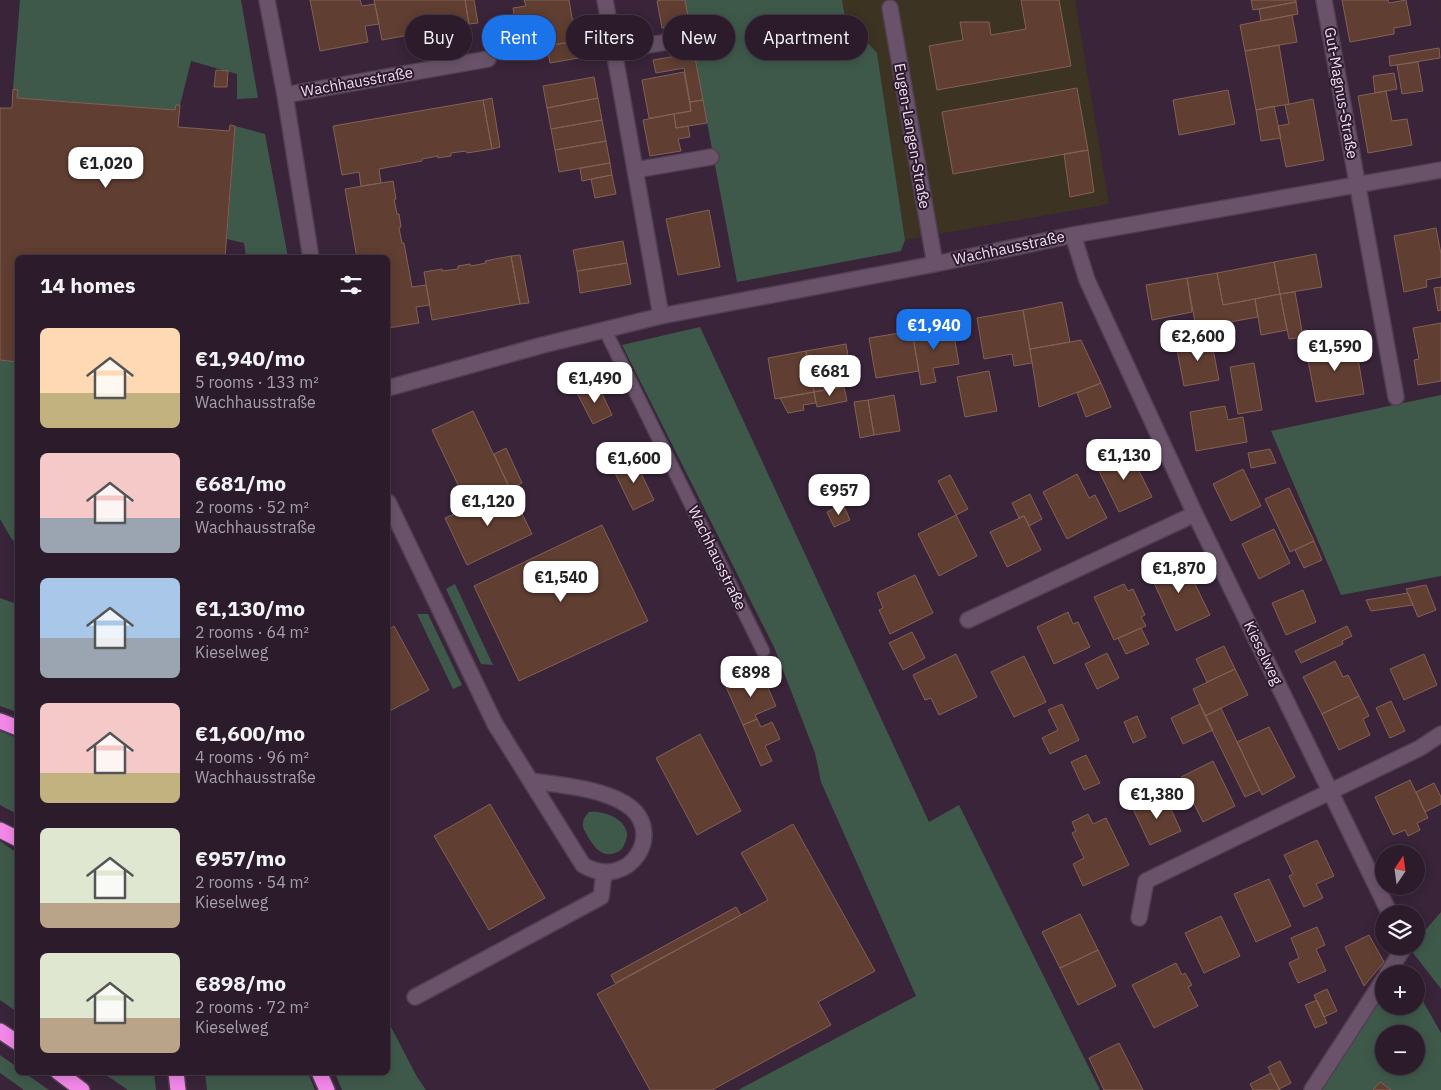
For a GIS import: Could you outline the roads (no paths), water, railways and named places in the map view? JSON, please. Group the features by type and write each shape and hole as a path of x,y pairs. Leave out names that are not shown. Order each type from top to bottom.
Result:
{"highway":[{"path":"0,721 15,727"},
{"path":"0,830 15,838"},
{"path":"0,1031 15,1042"},
{"path":"62,1075 82,1090"},
{"path":"176,1075 178,1090"},
{"path":"320,1075 327,1090"}],"street":[{"path":"267,0 285,95 311,255"},
{"path":"605,0 608,15"},
{"name":"Gut-Magnus-Straße","path":"1324,0 1358,185"},
{"name":"Eugen-Langen-Straße","path":"890,8 934,264"},
{"name":"Wachhausstraße","path":"285,95 482,60"},
{"path":"616,60 662,316"},
{"path":"635,170 711,157"},
{"name":"Wachhausstraße","path":"390,387 543,345 662,316 934,264 1073,235 1441,170"},
{"path":"1358,185 1396,397"},
{"name":"Kieselweg","path":"1073,235 1087,280 1196,514 1386,905"},
{"path":"390,506 495,724 583,865 592,871 614,872 628,865 639,853 644,831 641,819 625,803 579,787 531,781"},
{"path":"968,620 1196,514"},
{"path":"1139,918 1146,881 1420,748 1441,734"},
{"path":"415,997 601,897 604,873"},
{"path":"1312,1090 1375,993"}],"lane":[{"name":"Wachhausstraße","path":"605,330 763,651"}]}
